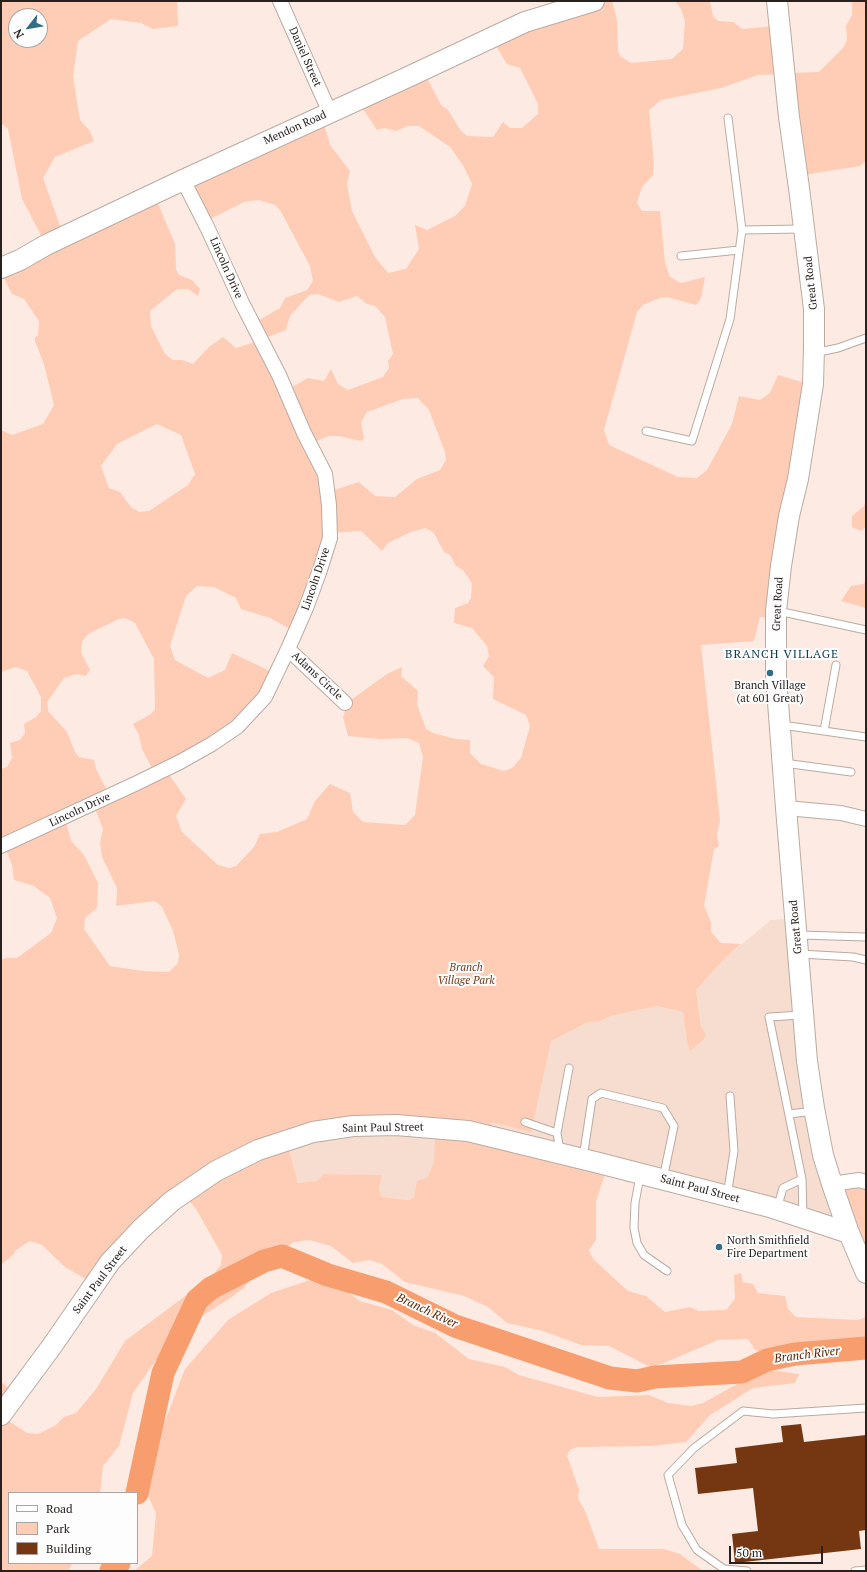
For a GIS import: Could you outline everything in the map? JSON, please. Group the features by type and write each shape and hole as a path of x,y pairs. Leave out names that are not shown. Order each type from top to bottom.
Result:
{"main road":[{"name":"Mendon Road","path":"1,268 182,180 525,22 594,1"},
{"name":"Great Road","path":"776,1 789,117 814,309 813,384 799,472 789,516 776,611 776,676 782,763 803,1015 815,1110 823,1155 832,1184 849,1233 866,1274"},
{"name":"Saint Paul Street","path":"1,1415 52,1346 110,1262 140,1229 172,1201 216,1171 258,1150 313,1132 353,1126 396,1125 468,1131 640,1173 777,1209 849,1233"}],"street":[{"name":"Daniel Street","path":"280,1 330,113"},
{"name":"Lincoln Drive","path":"1,846 137,784 212,744 237,727 265,697 311,596 330,538 329,505 325,474 304,433 279,375 242,303 207,227 182,180"},
{"name":"Adams Circle","path":"288,649 345,702"},
{"path":"786,808 841,813 866,819"},
{"path":"832,1184 858,1180 866,1182"}],"lane":[{"path":"646,432 692,441 730,319 742,230 728,118"},
{"path":"742,230 804,229"},
{"path":"681,256 739,250"},
{"path":"814,353 838,348 866,338"},
{"path":"776,611 866,630"},
{"path":"824,731 836,665"},
{"path":"780,724 866,737"},
{"path":"782,763 851,772"},
{"path":"797,945 866,937"},
{"path":"797,945 866,960"},
{"path":"803,1015 769,1017 802,1179 804,1218"},
{"path":"560,1153 557,1133 569,1068"},
{"path":"583,1159 592,1099 601,1093 663,1108 674,1126 663,1179"},
{"path":"727,1196 734,1151 730,1096"},
{"path":"788,1114 815,1110"},
{"path":"525,1122 557,1133"},
{"path":"640,1173 635,1203 634,1228 637,1243 644,1255 667,1271"},
{"path":"777,1209 783,1188 802,1179"},
{"path":"747,1571 724,1569 697,1550 682,1525 668,1475 694,1448 744,1411 773,1414 866,1408"},
{"path":"855,1571 866,1570"}],"shaded area":[{"path":"800,918 813,1066 846,1222 488,1137 492,1118 537,1047 586,1023 600,1021 611,1016 657,1006 684,1012 687,1040 691,1051 701,1027 696,990 723,960 771,920"},
{"path":"311,1133 435,1134 434,1162 427,1178 415,1198 409,1200 382,1197 379,1189 382,1175 325,1174 317,1181 298,1183 287,1142"}],"green space":[{"name":"Branch Village Park","path":"1,1 177,1 178,26 153,29 141,23 111,19 78,41 73,76 80,120 90,131 94,141 55,157 43,178 64,237 154,194 175,244 176,269 179,275 192,280 200,289 198,296 188,289 177,289 150,311 151,326 165,354 173,360 182,360 193,364 209,347 223,337 236,348 255,342 252,324 280,308 285,298 307,290 313,281 310,266 280,210 275,205 259,200 244,202 204,222 183,185 323,120 330,145 350,171 347,184 352,211 375,257 388,273 406,269 419,249 415,225 427,230 455,216 465,206 472,184 463,165 450,147 419,126 408,126 396,131 384,128 377,130 361,106 425,74 441,105 448,110 461,131 467,136 493,137 503,122 510,128 522,128 538,114 538,104 520,68 507,64 494,43 598,1 612,1 617,20 618,50 620,56 631,63 672,59 683,49 685,21 681,9 675,1 710,1 713,16 718,21 733,22 743,29 782,25 790,73 819,72 843,48 847,40 846,26 852,15 852,1 866,1 866,161 860,166 804,175 789,74 758,75 721,88 661,100 649,110 654,164 653,175 642,187 637,203 642,211 660,211 665,263 670,277 681,283 705,277 701,298 696,305 667,297 660,298 643,305 637,312 604,430 609,445 678,477 697,478 707,470 732,424 739,396 760,400 770,393 778,375 812,385 779,618 760,617 754,641 701,645 720,820 717,835 719,846 714,849 704,906 711,922 711,932 721,943 741,944 723,960 696,990 701,1027 706,1034 704,1039 690,1051 683,1012 657,1006 611,1016 600,1021 586,1023 551,1041 531,1132 492,1122 488,1137 607,1168 596,1201 596,1240 589,1250 593,1259 628,1291 646,1296 665,1312 690,1307 699,1311 726,1310 735,1299 734,1275 741,1273 743,1282 753,1284 758,1293 785,1296 788,1309 796,1317 858,1320 866,1317 866,1341 858,1346 845,1350 806,1351 786,1357 755,1350 748,1339 718,1340 652,1368 609,1346 581,1345 543,1331 507,1323 488,1307 464,1296 405,1282 382,1264 369,1260 353,1263 331,1246 309,1240 294,1242 259,1265 245,1287 232,1297 175,1333 133,1393 119,1446 103,1466 100,1492 8,1492 8,1564 72,1564 69,1571 1,1571 1,1416 27,1433 38,1434 56,1425 64,1417 76,1413 96,1389 125,1341 212,1276 221,1265 222,1255 196,1209 184,1195 94,1284 65,1267 42,1245 30,1241 16,1250 14,1254 1,1265 1,960 6,958 17,958 51,933 57,918 50,898 34,886 14,880 12,865 5,847 1,847 1,769 7,767 12,758 10,743 20,740 25,733 24,724 36,717 41,711 41,697 27,671 16,667 1,672 1,430 12,435 43,424 54,405 44,364 35,341 35,337 38,336 39,321 24,299 12,294 1,272 46,245 22,199 8,129 1,123","holes":["318,294 339,302 357,296 367,304 375,306 385,317 393,354 388,361 389,368 383,377 348,390 338,384 331,369 324,381 308,378 285,391 262,339 286,330 290,316 309,295","418,398 429,410 445,452 446,460 440,470 417,479 395,497 375,496 359,482 328,492 309,444 329,436 339,436 361,441 364,439 361,422 367,412 403,399","157,424 181,435 195,474 188,485 149,511 139,512 131,507 120,492 109,488 101,466 117,444","426,528 434,533 444,552 450,555 456,566 463,570 472,583 471,598 468,603 455,608 454,623 472,628 487,646 489,656 483,666 494,677 493,699 526,715 530,726 521,758 512,768 504,771 481,764 470,753 470,740 456,739 433,733 426,729 417,704 418,691 401,676 402,667 387,674 348,702 343,717 348,736 380,739 407,738 419,743 423,757 415,815 405,825 363,822 353,812 350,793 330,784 315,801 307,819 277,832 260,834 254,847 236,866 229,868 218,865 182,832 176,816 186,799 166,770 237,727 274,673 232,653 225,670 208,678 175,660 170,646 186,596 197,586 214,587 236,598 241,609 270,618 294,631 331,533 361,531 382,551 388,543 411,532","125,618 135,623 154,659 155,709 151,714 133,724 139,735 142,749 155,774 109,794 96,769 94,760 79,757 75,752 67,732 48,711 47,702 64,678 76,674 86,676 90,670 81,652 82,642 88,634 119,619","94,806 103,829 100,843 102,857 117,888 116,906 155,901 162,907 173,931 179,954 178,963 169,972 143,971 110,966 84,929 85,918 97,908 98,883 84,855 71,841 65,818","431,1128 435,1134 434,1162 427,1178 417,1181 414,1198 409,1200 382,1197 379,1189 382,1175 324,1174 317,1181 298,1183 287,1142"]},
{"path":"866,500 866,527 861,531 852,527 852,516 864,506"},
{"path":"866,581 866,608 841,601 851,586 863,584"},
{"path":"866,1184 866,1267 837,1187"},
{"path":"313,1279 336,1284 360,1301 392,1310 413,1325 435,1333 469,1359 505,1367 519,1375 598,1397 649,1395 668,1403 691,1406 703,1403 764,1369 799,1374 795,1383 753,1388 710,1415 686,1442 652,1446 577,1447 570,1450 567,1455 579,1490 578,1498 586,1513 599,1549 664,1549 680,1554 703,1571 134,1571 152,1556 156,1513 135,1467 160,1434 185,1369 228,1320 271,1293"},
{"path":"1,1382 14,1392 1,1414"}],"building":[{"path":"801,1424 804,1442 866,1435 866,1530 859,1531 861,1549 735,1563 732,1534 758,1531 753,1488 698,1494 695,1468 737,1463 735,1448 783,1442 781,1426"}],"waterway":[{"name":"Branch River","path":"137,1492 163,1373 197,1300 211,1288 264,1261 282,1256 328,1275 386,1292 455,1326 610,1378 637,1381 655,1377 742,1372 767,1360 795,1354 866,1348"},
{"name":"Branch River","path":"111,1571 118,1564"}],"place":[{"name":"Branch Village (at 601 Great)","path":"770,673"},
{"name":"North Smithfield Fire Department","path":"719,1247"}],"district":[{"name":"BRANCH VILLAGE","path":"782,655"}]}
